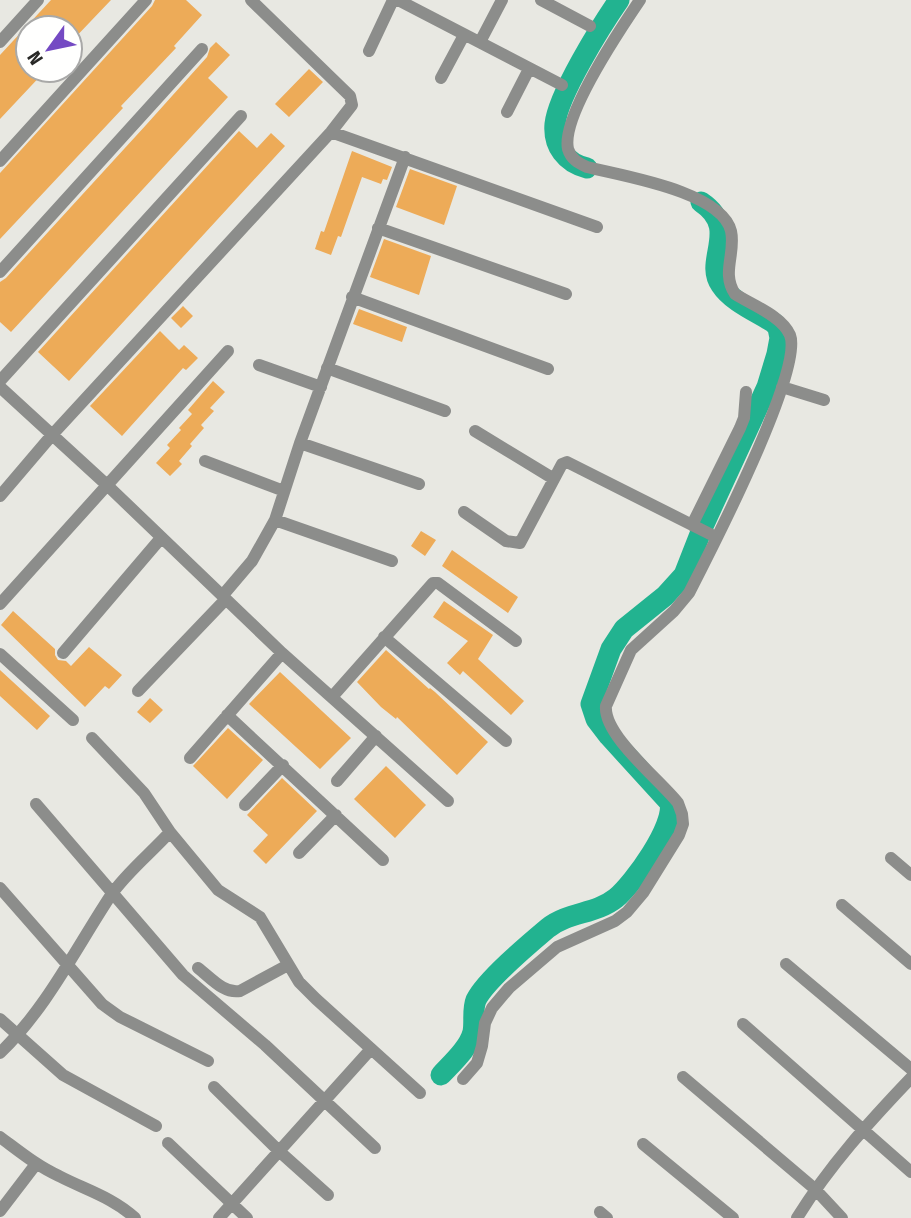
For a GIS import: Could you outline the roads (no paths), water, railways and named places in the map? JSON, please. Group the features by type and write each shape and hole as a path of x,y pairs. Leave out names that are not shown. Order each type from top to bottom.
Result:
{"street":[{"path":"0,42 38,0"},
{"path":"0,161 146,0"},
{"path":"0,496 52,435 331,132 352,105 350,96 251,0"},
{"path":"369,51 396,0 562,85"},
{"path":"480,42 502,0"},
{"path":"541,0 590,26"},
{"path":"463,1079 477,1063 485,1023 492,1008 503,995 557,947 615,921 627,912 655,877 679,835 683,824 678,803 612,730 605,713 606,706 631,650 680,605 689,593 712,536 768,425 791,355 791,338 785,327 735,294 730,286 728,266 732,238 726,217 701,200 678,191 587,167 576,162 569,150 568,140 581,100 614,39 640,0"},
{"path":"440,78 464,35"},
{"path":"0,272 202,49"},
{"path":"507,112 528,69"},
{"path":"0,381 241,116"},
{"path":"331,132 597,227"},
{"path":"138,691 225,597 252,561 275,520 300,443 405,157"},
{"path":"378,228 566,294"},
{"path":"352,298 548,369"},
{"path":"0,604 228,351"},
{"path":"259,365 321,387"},
{"path":"327,368 445,411"},
{"path":"0,387 282,653 448,801"},
{"path":"782,387 824,400"},
{"path":"693,525 744,418 746,392"},
{"path":"475,431 554,479"},
{"path":"300,443 419,484"},
{"path":"205,461 284,491"},
{"path":"464,512 506,541 520,543 562,464 572,463 712,536"},
{"path":"275,520 392,561"},
{"path":"63,653 161,538"},
{"path":"332,697 429,585 438,583 516,641"},
{"path":"384,638 506,741"},
{"path":"190,758 282,653"},
{"path":"0,654 73,720"},
{"path":"228,715 383,860"},
{"path":"337,781 376,736"},
{"path":"92,738 144,793 170,832 218,890 260,917 288,965 316,999 420,1093"},
{"path":"245,805 283,765"},
{"path":"36,803 183,975 265,1045 375,1148"},
{"path":"299,853 336,815"},
{"path":"0,1053 18,1036 113,892 170,832"},
{"path":"891,858 911,875"},
{"path":"0,888 102,1004 208,1061"},
{"path":"842,905 911,964"},
{"path":"786,964 911,1069"},
{"path":"198,968 227,991 234,992 288,965"},
{"path":"0,1018 63,1075 156,1126"},
{"path":"743,1024 911,1172"},
{"path":"219,1218 371,1049"},
{"path":"684,1077 815,1189 842,1218"},
{"path":"797,1218 815,1189 863,1128 911,1078"},
{"path":"214,1087 328,1195"},
{"path":"0,1136 36,1164 107,1197 135,1218"},
{"path":"168,1143 247,1218"},
{"path":"643,1144 733,1218"},
{"path":"0,1211 36,1164"}],"waterway":[{"path":"587,168 573,162 562,152 556,139 555,124 572,79 619,0"},
{"path":"441,1075 460,1055 471,1038 474,1008 481,992 548,928 564,919 600,907 624,891 652,854 670,813 670,803 609,736 596,719 591,704 611,649 624,629 665,596 684,575 704,524 767,387 780,338 774,323 738,302 721,285 716,265 720,234 718,223 713,212 701,202"}]}
